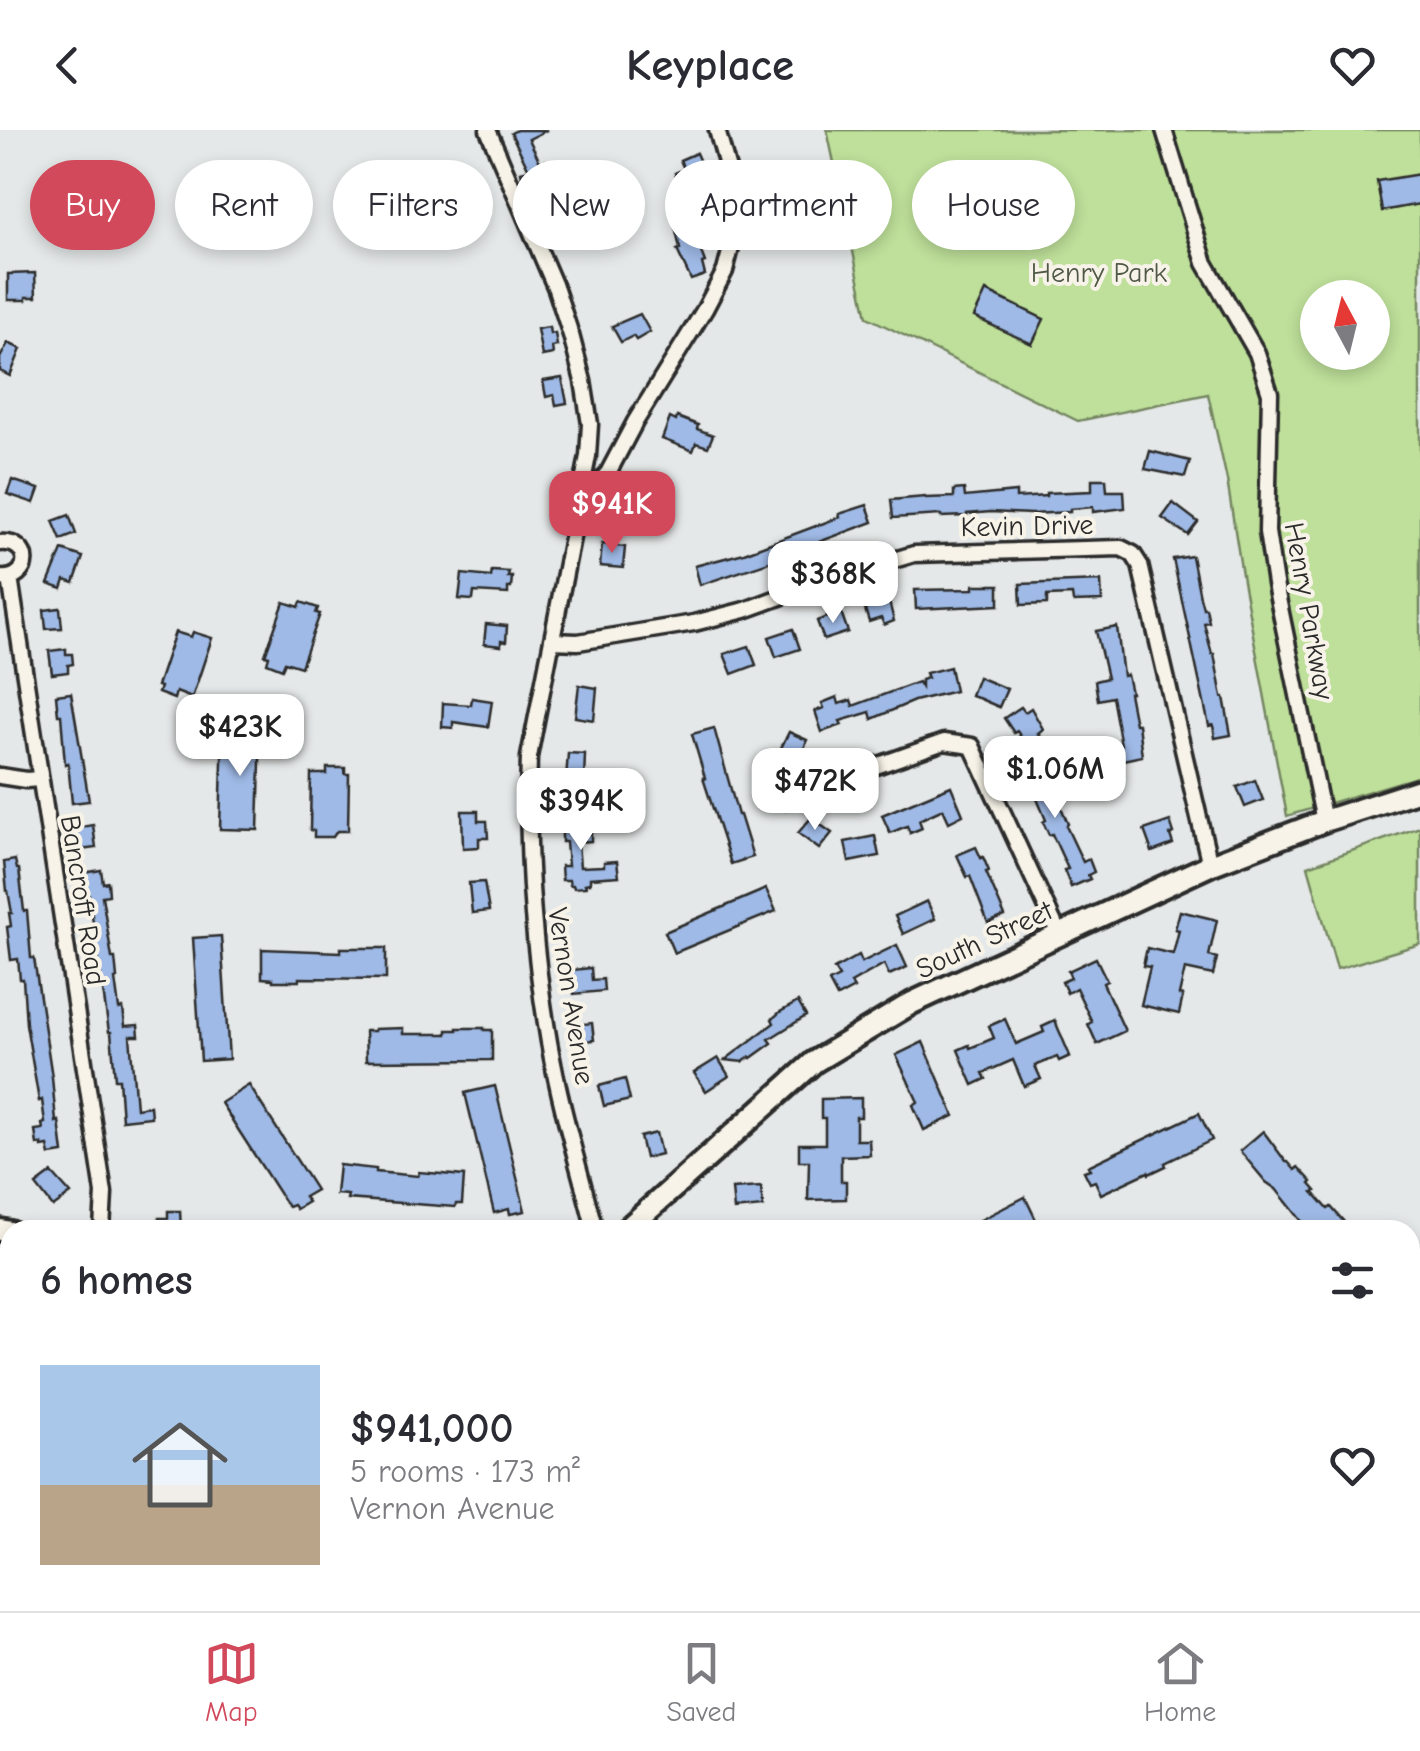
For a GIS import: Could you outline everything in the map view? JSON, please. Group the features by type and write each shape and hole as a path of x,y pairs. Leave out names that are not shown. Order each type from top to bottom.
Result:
{"street":[{"name":"Vernon Avenue","path":"488,130 556,290 583,381 590,424 588,456 529,757 528,862 536,956 550,1046 594,1220"},
{"path":"580,495 596,486 608,472 725,271 734,214 732,184 717,130"},
{"name":"Henry Parkway","path":"1164,130 1205,263 1257,353 1270,394 1267,532 1324,821"},
{"name":"Bancroft Road","path":"0,543 10,542 24,554 20,572 5,578 104,1193 103,1220"},
{"name":"Kevin Drive","path":"552,640 578,642 694,623 914,554 1121,548 1133,554 1140,565 1210,865"},
{"path":"862,772 944,742 972,746 1058,934"},
{"path":"0,776 40,780"},
{"name":"South Street","path":"637,1220 814,1062 912,1003 1210,865 1324,821 1420,790"}],"green space":[{"name":"Henry Park","path":"827,130 1420,130 1420,776 1287,816 1208,394 1078,421 867,317 853,250 892,250 892,160 833,160"},
{"path":"1420,827 1420,944 1337,969 1308,866"}],"building":[{"path":"547,130 529,139 539,160 524,160 511,133"},
{"path":"696,153 699,160 680,160"},
{"path":"1420,174 1420,204 1382,211 1377,181"},
{"path":"677,250 700,250 705,275 691,280"},
{"path":"35,273 36,297 8,300 8,274"},
{"path":"986,291 1044,319 1032,344 974,317"},
{"path":"640,314 650,332 621,342 612,326"},
{"path":"549,327 550,334 555,333 557,346 552,347 553,354 542,356 537,329"},
{"path":"8,343 21,349 10,376 0,371 0,358"},
{"path":"562,378 567,403 556,405 554,395 546,397 543,381"},
{"path":"677,417 713,435 708,447 696,443 693,451 662,439 670,418 676,421"},
{"path":"1150,451 1190,461 1185,477 1145,469"},
{"path":"1092,479 1106,479 1107,491 1124,491 1125,508 893,518 891,500 954,497 954,490 964,489 965,497 1016,492 1016,498 1046,496 1092,491"},
{"path":"12,480 39,489 34,503 7,494"},
{"path":"628,483 649,483 650,514 635,514 635,497 629,497"},
{"path":"1173,503 1198,522 1188,535 1162,518"},
{"path":"867,505 873,522 816,543 817,546 700,585 695,566 744,553"},
{"path":"69,515 76,534 61,540 53,521"},
{"path":"602,544 625,547 623,568 600,566"},
{"path":"62,550 83,557 74,583 65,580 62,589 48,584"},
{"path":"1192,556 1231,735 1215,738 1213,725 1209,726 1173,559"},
{"path":"492,571 509,572 508,577 512,577 508,594 474,592 473,600 459,599 462,574 491,577"},
{"path":"1101,581 1102,601 1073,602 1072,595 1047,596 1047,604 1021,605 1020,584"},
{"path":"974,585 999,585 999,605 916,609 915,590 974,589"},
{"path":"887,594 894,621 884,625 881,618 869,622 863,603"},
{"path":"284,602 299,607 301,602 318,608 316,613 320,614 301,667 285,662 282,669 267,663 269,656 265,655"},
{"path":"60,608 62,628 46,629 44,610"},
{"path":"841,612 848,632 824,640 817,621"},
{"path":"486,624 507,626 506,642 501,641 501,646 484,644"},
{"path":"1117,627 1123,676 1127,675 1142,756 1118,761 1116,750 1121,745 1112,697 1098,700 1095,681 1107,678 1096,631"},
{"path":"793,629 800,649 776,657 769,637"},
{"path":"175,632 212,638 192,698 176,692 174,699 158,693"},
{"path":"749,646 756,665 732,674 724,654"},
{"path":"66,649 66,654 72,654 73,664 68,665 68,672 52,674 49,651"},
{"path":"950,667 955,691 914,701 872,719 870,712 840,721 842,725 822,732 815,711 824,708 822,703 837,697 839,704 851,700 853,706 918,682 921,687 921,680 928,678 926,673"},
{"path":"978,677 1007,689 999,707 971,695"},
{"path":"579,685 597,688 594,720 575,717"},
{"path":"71,693 89,801 72,803 56,695"},
{"path":"472,698 492,701 488,727 453,722 453,728 442,727 443,703 471,705"},
{"path":"1021,707 1025,712 1031,708 1043,729 1025,744 1004,718"},
{"path":"223,727 261,728 258,830 220,829"},
{"path":"714,728 753,857 731,864 692,734"},
{"path":"789,732 807,740 799,764 778,754"},
{"path":"568,753 585,754 584,780 566,779"},
{"path":"1034,758 1037,763 1044,760 1049,772 1043,775 1055,803 1059,802 1083,862 1089,859 1094,872 1088,875 1090,879 1071,887 1064,870 1068,869 1043,822 1046,820 1035,794 1027,781 1023,783 1016,766"},
{"path":"327,768 345,768 345,774 349,774 348,831 337,831 333,837 314,837 310,830 311,774 327,774"},
{"path":"798,780 806,804 785,810 779,785"},
{"path":"1255,780 1263,800 1245,807 1237,787"},
{"path":"951,786 963,815 949,822 943,809 919,820 922,828 910,833 907,826 890,833 882,815"},
{"path":"462,811 478,811 478,821 487,821 488,838 479,838 479,847 463,848"},
{"path":"562,811 581,811 581,825 591,825 591,841 578,842 580,867 617,861 619,876 590,878 586,887 574,888 569,880 562,880 561,866 568,866 566,842 562,842"},
{"path":"811,818 832,833 819,849 798,833"},
{"path":"1170,821 1173,844 1152,852 1144,830"},
{"path":"93,825 96,848 80,850 76,828"},
{"path":"875,836 879,856 849,862 845,842"},
{"path":"976,847 1005,916 988,923 970,876 967,877 957,855"},
{"path":"15,860 27,911 63,1153 50,1155 48,1146 37,1145 35,1130 43,1129 45,1123 42,1100 39,1101 26,1024 23,979 18,959 11,960 7,927 11,926 12,913 4,862"},
{"path":"101,870 103,883 108,882 109,895 102,896 115,958 119,1009 123,1008 125,1026 138,1025 139,1036 130,1036 136,1108 150,1106 151,1117 122,1120 119,1079 115,1079 111,1032 83,873"},
{"path":"484,882 489,911 472,913 469,883"},
{"path":"766,889 776,911 674,953 665,932"},
{"path":"927,901 935,919 903,934 895,916"},
{"path":"1180,911 1217,920 1209,956 1217,958 1213,975 1185,969 1179,1014 1141,1005 1150,967 1143,966 1147,948 1173,954"},
{"path":"221,936 229,1059 201,1061 193,938"},
{"path":"897,945 907,967 889,975 884,964 851,983 854,988 837,997 829,982 839,977 834,969 859,955 862,962"},
{"path":"341,948 386,948 386,979 262,978 262,949 341,952"},
{"path":"1096,958 1125,1031 1097,1044 1088,1024 1092,1022 1076,988 1067,993 1062,982 1071,978 1068,971"},
{"path":"591,968 592,980 603,979 604,991 574,994 572,970"},
{"path":"798,1002 806,1016 769,1039 772,1043 751,1058 743,1062 725,1060 774,1023 772,1019 780,1012"},
{"path":"1005,1019 1016,1044 1044,1032 1042,1027 1055,1021 1070,1056 1035,1066 1041,1079 1024,1086 1013,1060 983,1073 986,1079 973,1085 958,1050 994,1038 989,1026"},
{"path":"592,1023 594,1040 575,1042 573,1025"},
{"path":"403,1028 403,1034 447,1034 447,1030 457,1028 492,1030 492,1060 366,1061 365,1031"},
{"path":"923,1042 954,1116 924,1130 913,1105 918,1102 896,1055"},
{"path":"718,1058 729,1076 706,1091 694,1073"},
{"path":"625,1079 630,1100 604,1106 599,1086"},
{"path":"249,1085 316,1190 304,1197 308,1202 296,1209 293,1205 288,1207 221,1103"},
{"path":"495,1086 525,1211 510,1214 509,1209 494,1213 465,1093"},
{"path":"861,1098 856,1140 869,1140 870,1155 841,1156 846,1199 808,1200 809,1161 799,1161 799,1144 825,1144 821,1099"},
{"path":"1199,1113 1212,1140 1165,1163 1166,1166 1101,1194 1095,1181 1090,1183 1084,1171 1090,1169 1088,1166"},
{"path":"1263,1131 1286,1162 1295,1170 1298,1167 1312,1182 1316,1191 1313,1192 1342,1220 1301,1220 1240,1151"},
{"path":"656,1133 661,1154 645,1158 640,1137"},
{"path":"339,1165 418,1176 419,1172 464,1176 462,1204 455,1207 347,1199 348,1195 336,1194"},
{"path":"52,1173 71,1194 53,1207 36,1185"},
{"path":"761,1187 763,1207 734,1210 732,1189"},
{"path":"1025,1197 1036,1220 980,1220"},
{"path":"168,1211 180,1211 180,1220 159,1220 168,1218"}]}
